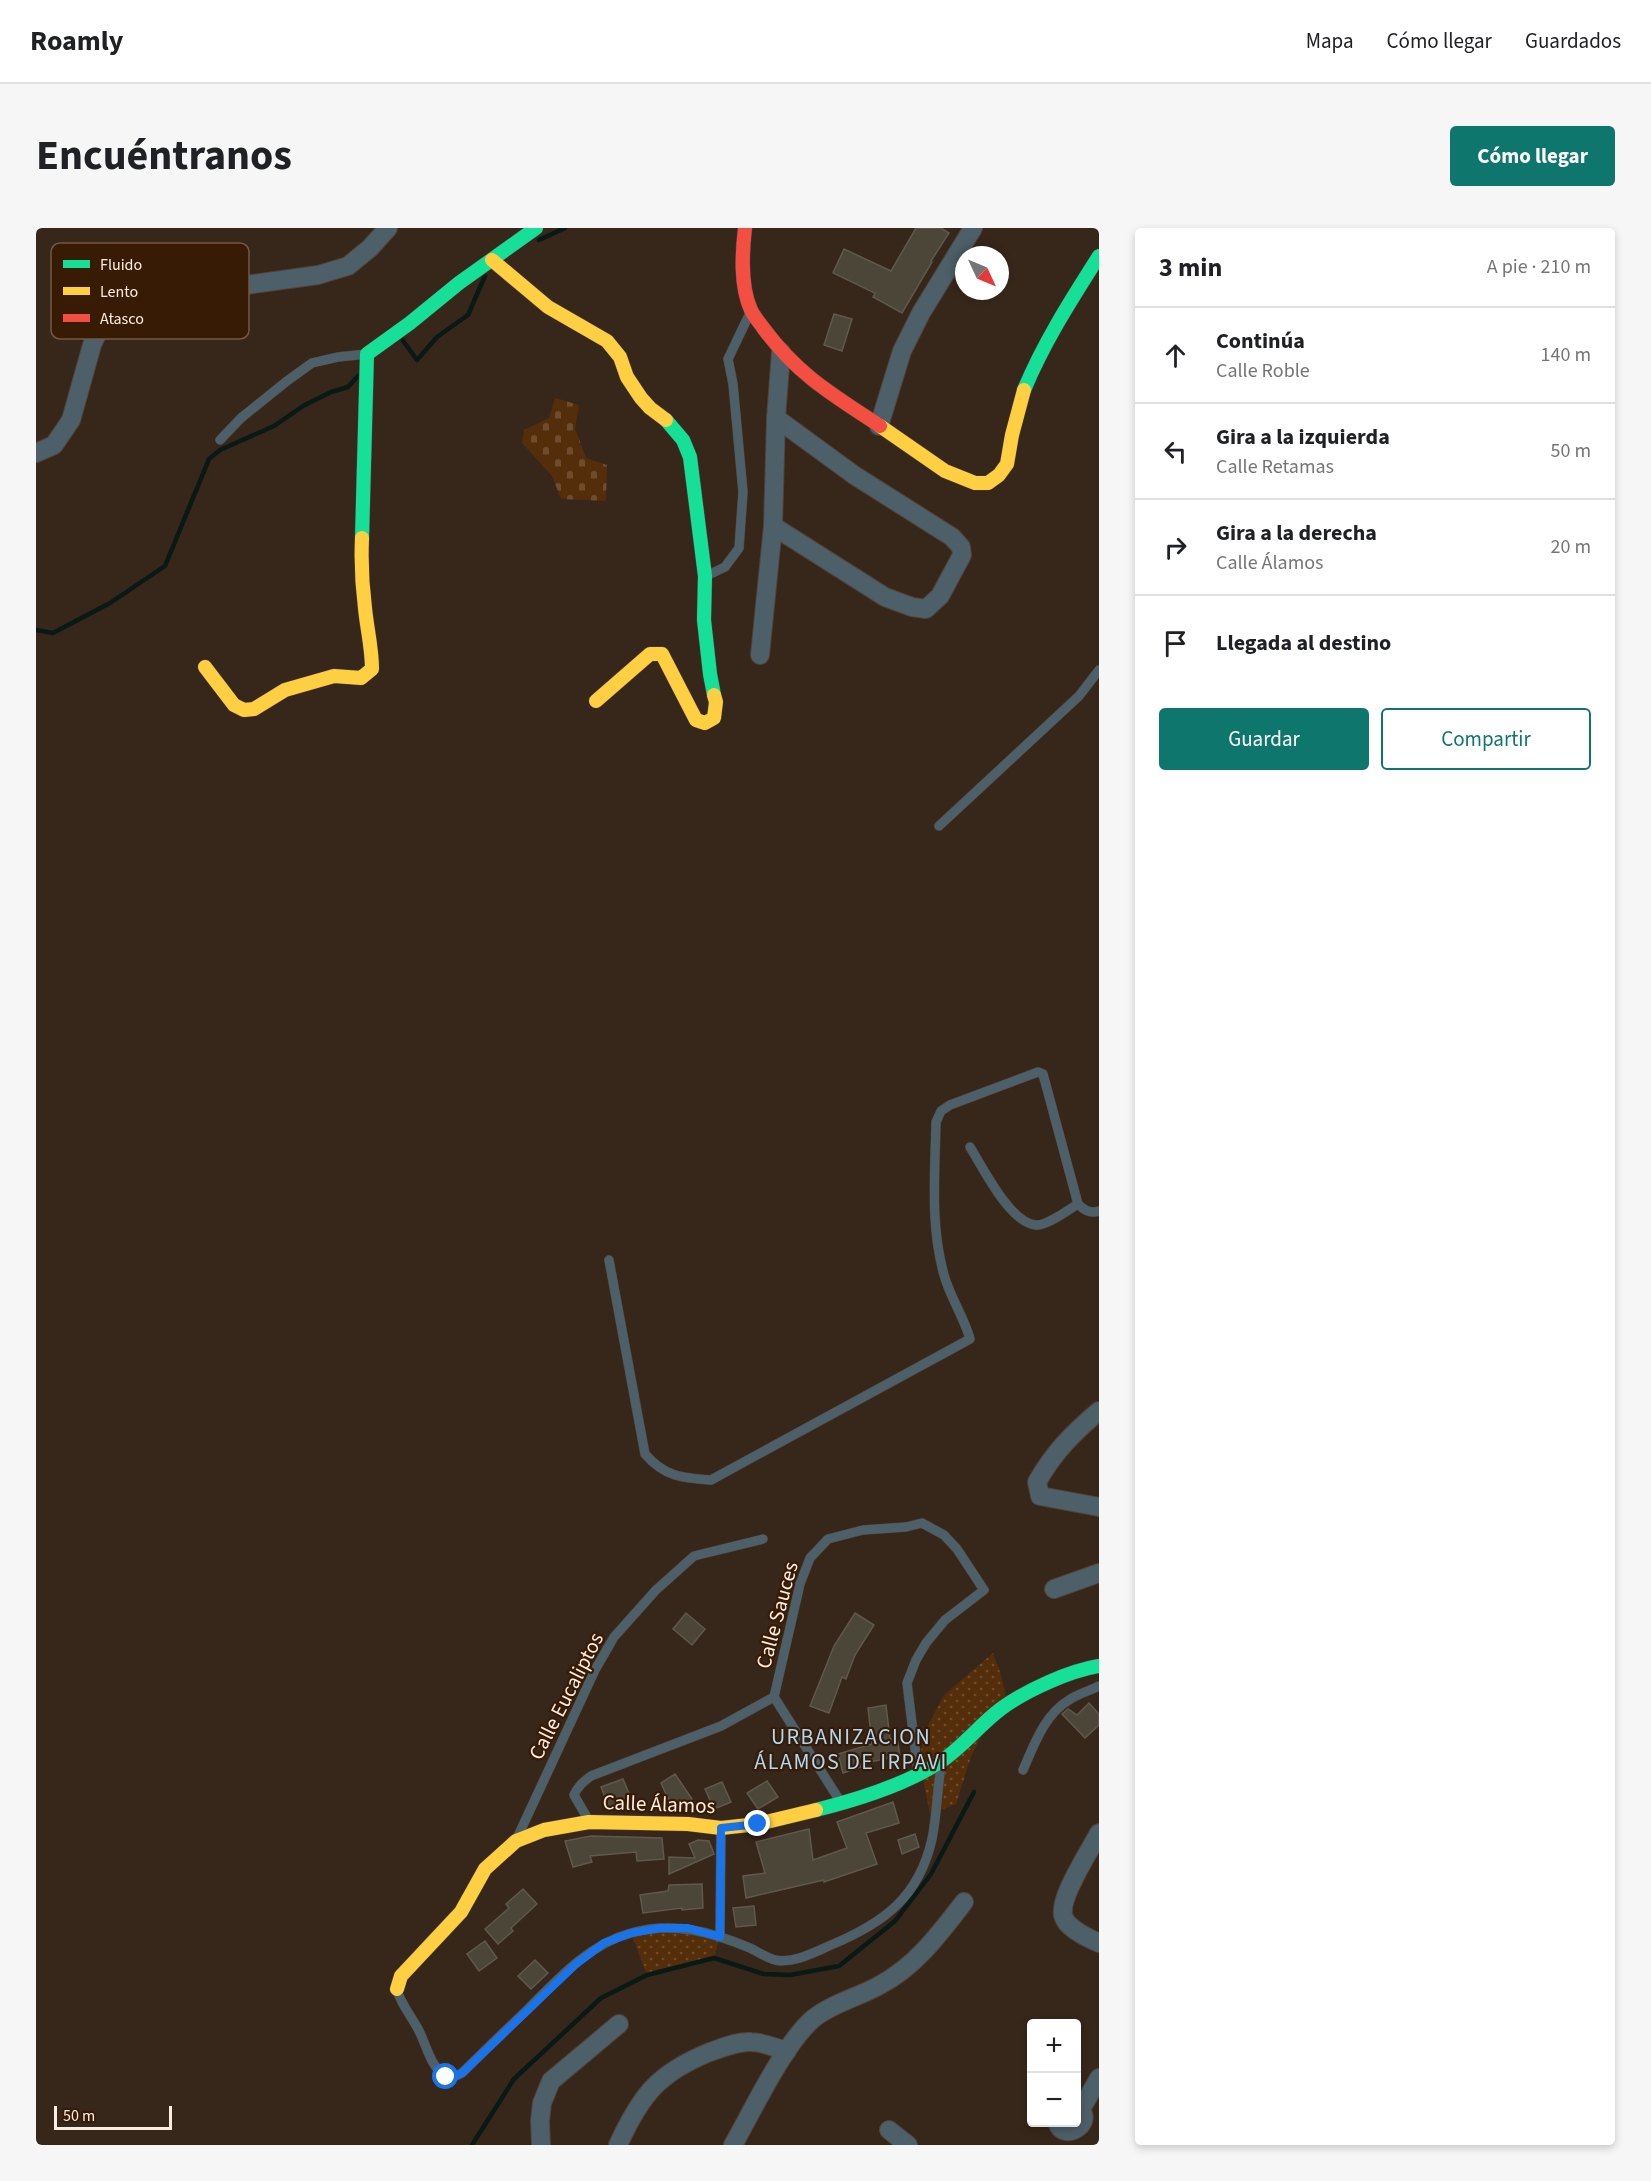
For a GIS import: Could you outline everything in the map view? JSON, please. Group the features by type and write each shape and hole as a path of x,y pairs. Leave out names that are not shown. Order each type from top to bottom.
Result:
{"street":[{"path":"249,284 318,275 348,266 370,248 388,228"},
{"path":"205,667 234,705 244,710 254,709 285,690 334,676 361,678 372,669 361,559 367,354 459,283 536,228"},
{"path":"745,228 743,266 751,310 781,352 808,378 945,471 975,483 988,483 999,475 1007,464 1023,393 1036,361 1059,318 1099,255"},
{"path":"879,426 902,351 921,313 973,228"},
{"path":"492,260 548,307 607,341 620,357 627,377 641,398 671,423 683,440 690,457 705,576 704,620 710,674 716,702 714,718 705,723 696,720 662,654 650,654 596,701"},
{"path":"36,453 54,445 71,420 95,339"},
{"path":"760,655 773,526 776,418 781,352"},
{"path":"773,526 885,597 912,607 926,609 933,604 940,596 962,555 961,547 952,537 854,475 776,418"},
{"path":"1099,1411 1068,1437 1037,1482 1040,1496 1099,1507"},
{"path":"1054,1589 1099,1573"},
{"name":"Calle Álamos","path":"397,1989 401,1976 461,1912 485,1869 516,1841 544,1830 589,1822 688,1824 721,1828 758,1824 842,1803 918,1775 942,1761 1003,1707 1054,1679 1082,1669 1099,1666"},
{"path":"1099,1833 1062,1907 1067,1923 1099,1943"},
{"path":"733,2145 787,2051 815,2018 881,1985 909,1965 934,1940 964,1902"},
{"path":"541,2145 542,2103 551,2080 619,2024"},
{"path":"618,2145 649,2090 686,2063 716,2050 751,2042 787,2051"},
{"path":"1081,2106 1099,2078"},
{"path":"1059,2127 1064,2134 1079,2137 1087,2123 1086,2115 1081,2111"},
{"path":"889,2130 908,2145"}],"lane":[{"path":"705,576 725,567 739,548 743,492 733,384 728,359 751,310"},
{"path":"220,440 241,418 312,363 367,354"},
{"path":"939,826 1079,696 1099,670"},
{"path":"609,1260 645,1454 653,1464 680,1478 711,1480 970,1339 965,1319 945,1276 934,1221 936,1122 941,1111 950,1105 1038,1072 1043,1074 1078,1204 1094,1213 1099,1211"},
{"path":"970,1148 1008,1207 1026,1221 1036,1225 1044,1224 1078,1204"},
{"name":"Calle Sauces","path":"842,1803 774,1697 800,1584 810,1558 828,1539 863,1530 906,1527 922,1523 944,1535 957,1549 984,1590 945,1620 926,1643 907,1683 918,1775"},
{"name":"Calle Eucaliptos","path":"516,1841 595,1670 614,1637 656,1590 694,1556 763,1539"},
{"path":"1023,1770 1042,1729 1053,1712 1069,1700 1099,1686"},
{"path":"589,1822 574,1795 583,1781 721,1726 774,1697"},
{"path":"397,1989 401,2002 419,2030 436,2068 446,2077 452,2078 462,2073 576,1964 604,1943 631,1933 659,1928 688,1928 720,1937 775,1960 799,1958 867,1929 900,1904 921,1875 929,1847 942,1761"},
{"path":"720,1937 721,1828"}],"green space":[{"path":"555,398 579,405 575,428 586,458 607,465 606,501 561,499 552,476 522,443 524,430 549,418"},
{"path":"993,1653 1007,1702 986,1726 971,1757 956,1804 930,1814 919,1759 926,1729 944,1695"},
{"path":"659,1927 720,1937 714,1958 647,1975 631,1933"}],"building":[{"path":"916,228 941,228 949,233 902,313 873,297 875,293 833,273 844,249 891,271"},
{"path":"834,314 852,319 842,351 824,345"},
{"path":"686,1613 705,1629 692,1645 673,1629"},
{"path":"855,1613 874,1625 855,1655 846,1679 842,1677 829,1713 810,1706 834,1646"},
{"path":"1089,1703 1099,1714 1099,1725 1085,1738 1062,1714 1068,1709 1077,1715"},
{"path":"886,1705 890,1739 897,1738 900,1756 860,1764 861,1767 843,1773 838,1754 872,1744 868,1708"},
{"path":"675,1774 692,1799 673,1809 661,1783"},
{"path":"623,1779 631,1798 609,1807 601,1787"},
{"path":"767,1781 778,1797 758,1809 747,1793"},
{"path":"722,1782 731,1802 714,1809 705,1789"},
{"path":"893,1802 899,1823 866,1833 877,1864 824,1882 824,1880 746,1898 743,1876 765,1873 756,1842 809,1829 813,1860 847,1848 837,1822"},
{"path":"915,1834 919,1847 902,1854 898,1840"},
{"path":"591,1836 662,1838 664,1859 637,1861 636,1852 590,1856 592,1862 573,1867 565,1841"},
{"path":"698,1840 709,1841 714,1854 669,1874 669,1857 695,1858 689,1844"},
{"path":"702,1884 703,1908 643,1913 640,1895 668,1891 669,1885"},
{"path":"523,1889 537,1904 511,1928 513,1931 498,1944 485,1929 509,1908 506,1904"},
{"path":"754,1906 756,1925 736,1927 733,1908"},
{"path":"485,1941 497,1958 479,1971 467,1954"},
{"path":"535,1960 548,1973 531,1989 518,1976"}],"waterway":[{"path":"539,240 565,228"},
{"path":"401,338 417,360 437,337 468,315 485,276"},
{"path":"36,630 53,633 110,603 165,566 209,459 220,450 274,426 303,406 331,392 348,387 358,376"},
{"path":"472,2145 514,2079 601,1998 647,1975 714,1958 764,1974 790,1975 839,1966 895,1921 931,1874 974,1792"}],"traffic: fast":[{"path":"362,538 367,354 459,283 536,228"},
{"path":"1024,390 1049,338 1099,256"},
{"path":"666,420 683,440 690,457 705,576 704,620 714,695"},
{"path":"816,1810 864,1796 911,1778 948,1756 994,1714 1012,1701 1062,1677 1099,1666"}],"traffic: slow":[{"path":"492,260 548,307 607,341 620,357 627,377 641,398 666,420"},
{"path":"880,426 945,471 975,483 988,483 999,475 1007,464 1024,390"},
{"path":"205,667 234,705 244,710 254,709 285,690 334,676 361,678 372,669 363,591 362,538"},
{"path":"596,701 650,654 662,654 696,720 705,723 714,718 716,702 714,695"},
{"path":"397,1989 401,1976 461,1912 485,1869 516,1841 544,1830 589,1822 688,1824 721,1828 758,1824 816,1810"}],"traffic: jam":[{"path":"745,228 743,280 747,301 755,318 803,372 880,426"}],"district":[{"name":"URBANIZACION ÁLAMOS DE IRPAVI","path":"851,1748"}],"route":[{"path":"446,2077 452,2078 462,2073 540,1996 604,1943 631,1933 659,1928 688,1928 720,1937 721,1828 758,1824"}]}
